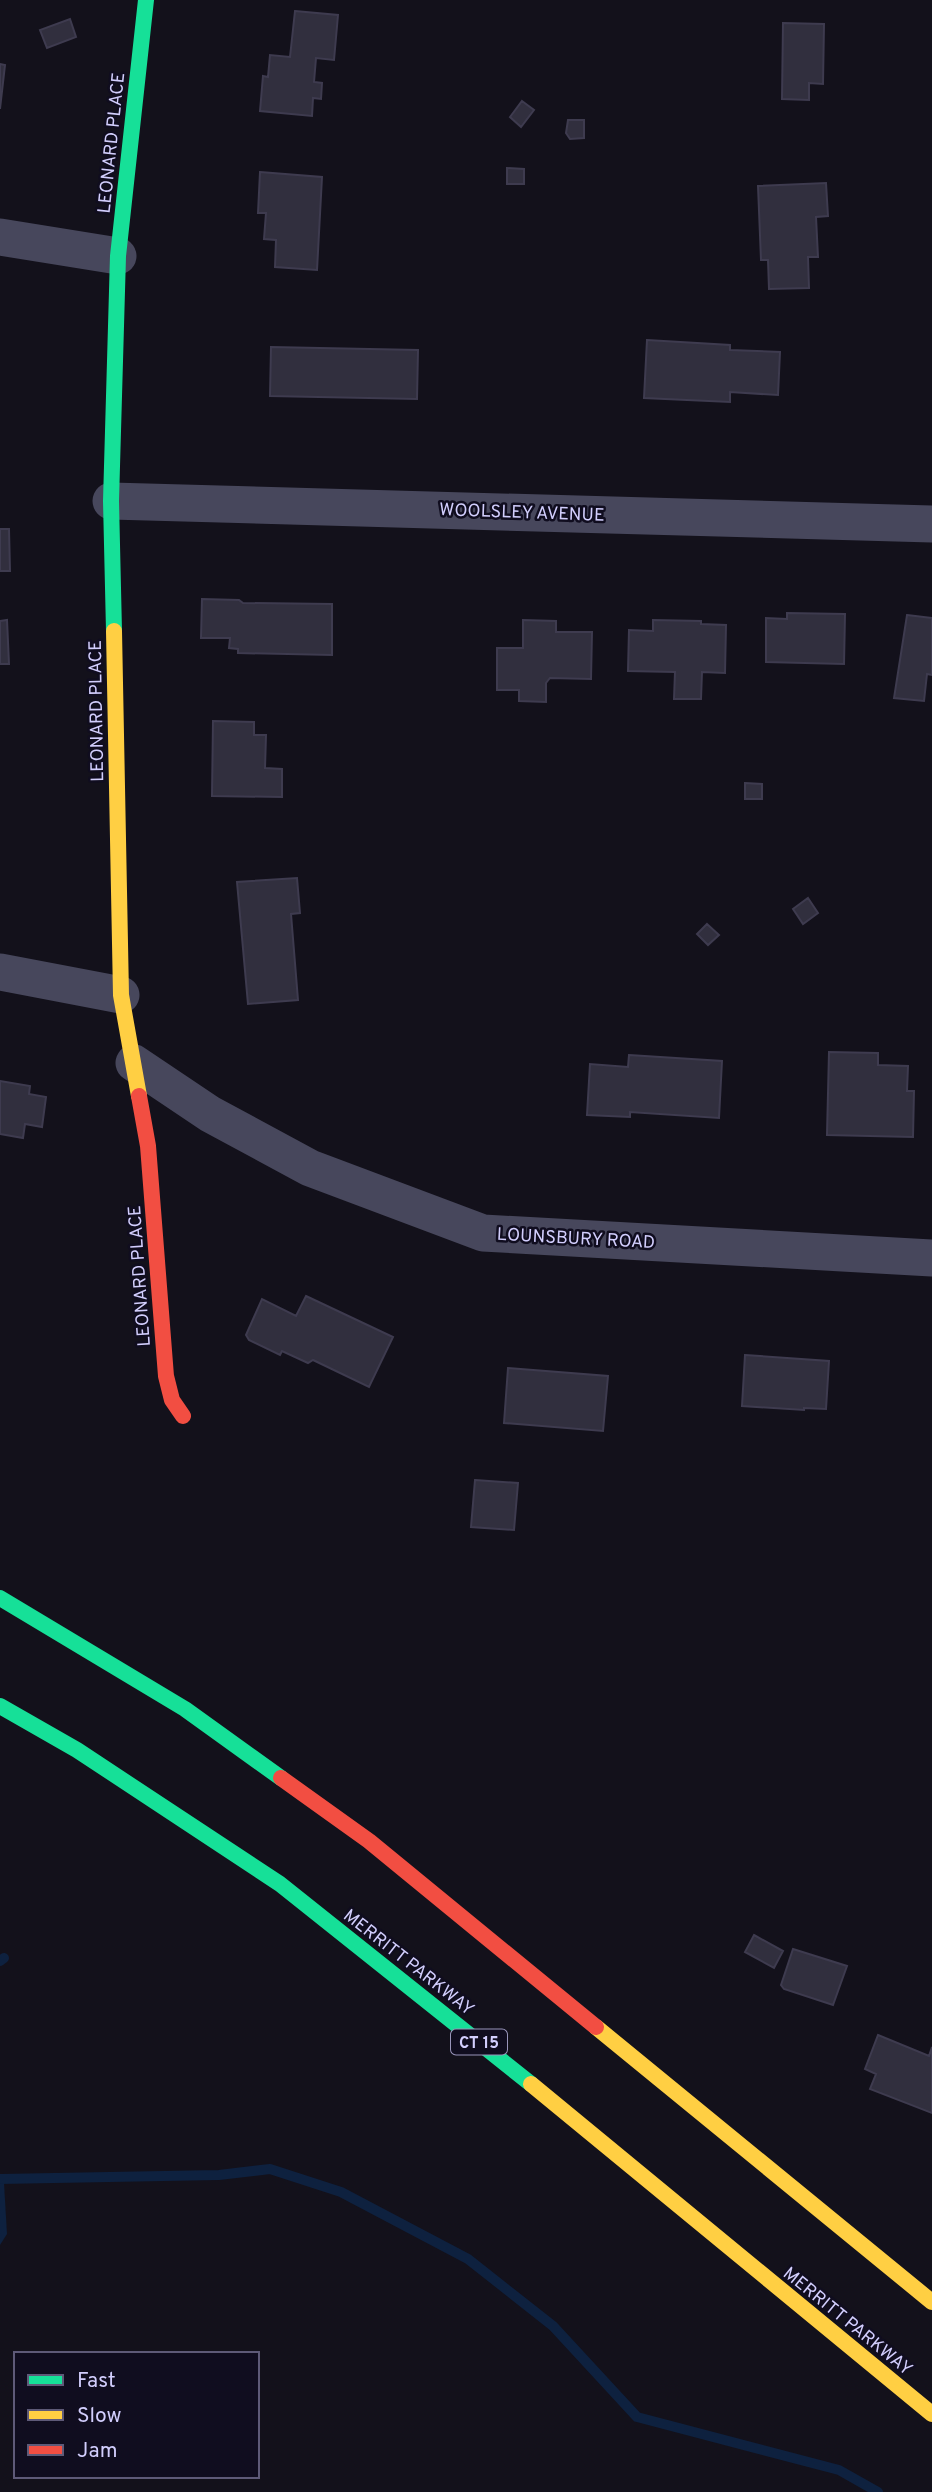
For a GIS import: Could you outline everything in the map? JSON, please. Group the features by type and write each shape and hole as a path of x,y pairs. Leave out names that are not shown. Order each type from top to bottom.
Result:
{"main road":[{"name":"LEONARD PLACE","path":"146,0 118,256 111,501 121,995 148,1146 166,1376 172,1400 183,1416"},
{"path":"0,1598 185,1709 369,1841 932,2302"},
{"name":"MERRITT PARKWAY","path":"0,1706 77,1750 280,1884 470,2034 932,2414"}],"street":[{"path":"0,237 118,256"},
{"name":"WOOLSLEY AVENUE","path":"111,501 932,524"},
{"path":"0,972 121,995"},
{"name":"LOUNSBURY ROAD","path":"134,1063 210,1114 310,1168 483,1233 932,1258"}],"water":[{"path":"0,2178 4,2183 7,2234 0,2245"}],"building":[{"path":"295,11 338,15 334,60 316,58 314,82 322,83 321,99 313,98 312,116 260,111 263,76 268,77 270,55 290,57"},
{"path":"70,19 76,37 47,48 40,30"},
{"path":"783,23 824,24 823,84 809,83 809,100 782,99"},
{"path":"0,64 5,65 0,109"},
{"path":"522,101 534,110 521,127 510,117"},
{"path":"568,120 584,120 584,138 570,139 566,133"},
{"path":"507,168 524,169 524,184 507,184"},
{"path":"260,172 322,177 317,270 275,267 276,240 264,239 266,213 258,213"},
{"path":"826,183 828,216 816,217 818,257 808,257 809,288 769,289 768,260 761,260 758,186"},
{"path":"647,340 730,345 730,350 780,352 778,395 730,392 730,402 644,398"},
{"path":"271,347 418,350 417,399 270,396"},
{"path":"0,529 9,529 10,571 0,571"},
{"path":"202,599 239,600 243,603 332,604 332,655 238,653 238,649 229,648 230,638 201,638"},
{"path":"787,613 845,614 844,664 766,662 766,618 787,619"},
{"path":"907,615 932,618 932,675 927,674 924,701 894,698"},
{"path":"7,620 9,664 0,664 0,621"},
{"path":"523,620 556,621 556,632 592,632 591,679 550,678 546,683 546,702 519,701 519,690 497,690 497,648 523,648"},
{"path":"653,620 701,621 701,624 726,625 725,673 702,672 701,699 674,699 675,672 628,671 629,630 653,631"},
{"path":"213,721 254,722 254,735 266,735 265,768 282,769 282,797 212,796"},
{"path":"745,783 762,784 762,799 745,799"},
{"path":"297,878 300,913 291,914 298,1000 248,1004 237,882"},
{"path":"808,898 818,913 803,924 793,909"},
{"path":"707,924 719,935 708,945 697,934"},
{"path":"829,1052 878,1053 878,1065 908,1066 907,1091 914,1091 913,1137 827,1135"},
{"path":"629,1055 722,1061 719,1118 630,1112 630,1117 587,1115 590,1064 628,1067"},
{"path":"0,1081 30,1086 29,1094 46,1097 42,1127 25,1124 23,1138 0,1134"},
{"path":"306,1296 393,1337 369,1387 313,1360 308,1363 282,1351 280,1355 249,1340 246,1335 262,1299 296,1316"},
{"path":"745,1355 829,1361 826,1409 742,1406"},
{"path":"508,1368 608,1376 603,1431 504,1423"},
{"path":"475,1480 518,1483 514,1530 471,1527"},
{"path":"754,1935 783,1951 774,1968 745,1952"},
{"path":"793,1949 847,1966 833,2005 784,1989 781,1985"},
{"path":"878,2035 929,2056 932,2047 932,2113 870,2089 876,2074 865,2069"}],"waterway":[{"path":"0,1961 4,1958"},
{"path":"0,2179 219,2175 270,2169 341,2192 468,2259 553,2326 637,2417 839,2470 878,2492"}],"traffic: fast":[{"path":"114,631 111,501 118,256 146,0"},
{"path":"0,1598 185,1709 281,1778"},
{"path":"0,1706 77,1750 280,1884 531,2084"}],"traffic: slow":[{"path":"114,631 121,995 139,1096"},
{"path":"596,2027 932,2302"},
{"path":"531,2084 932,2414"}],"traffic: jam":[{"path":"139,1096 148,1146 166,1376 172,1400 183,1416"},
{"path":"281,1778 369,1841 596,2027"}]}
